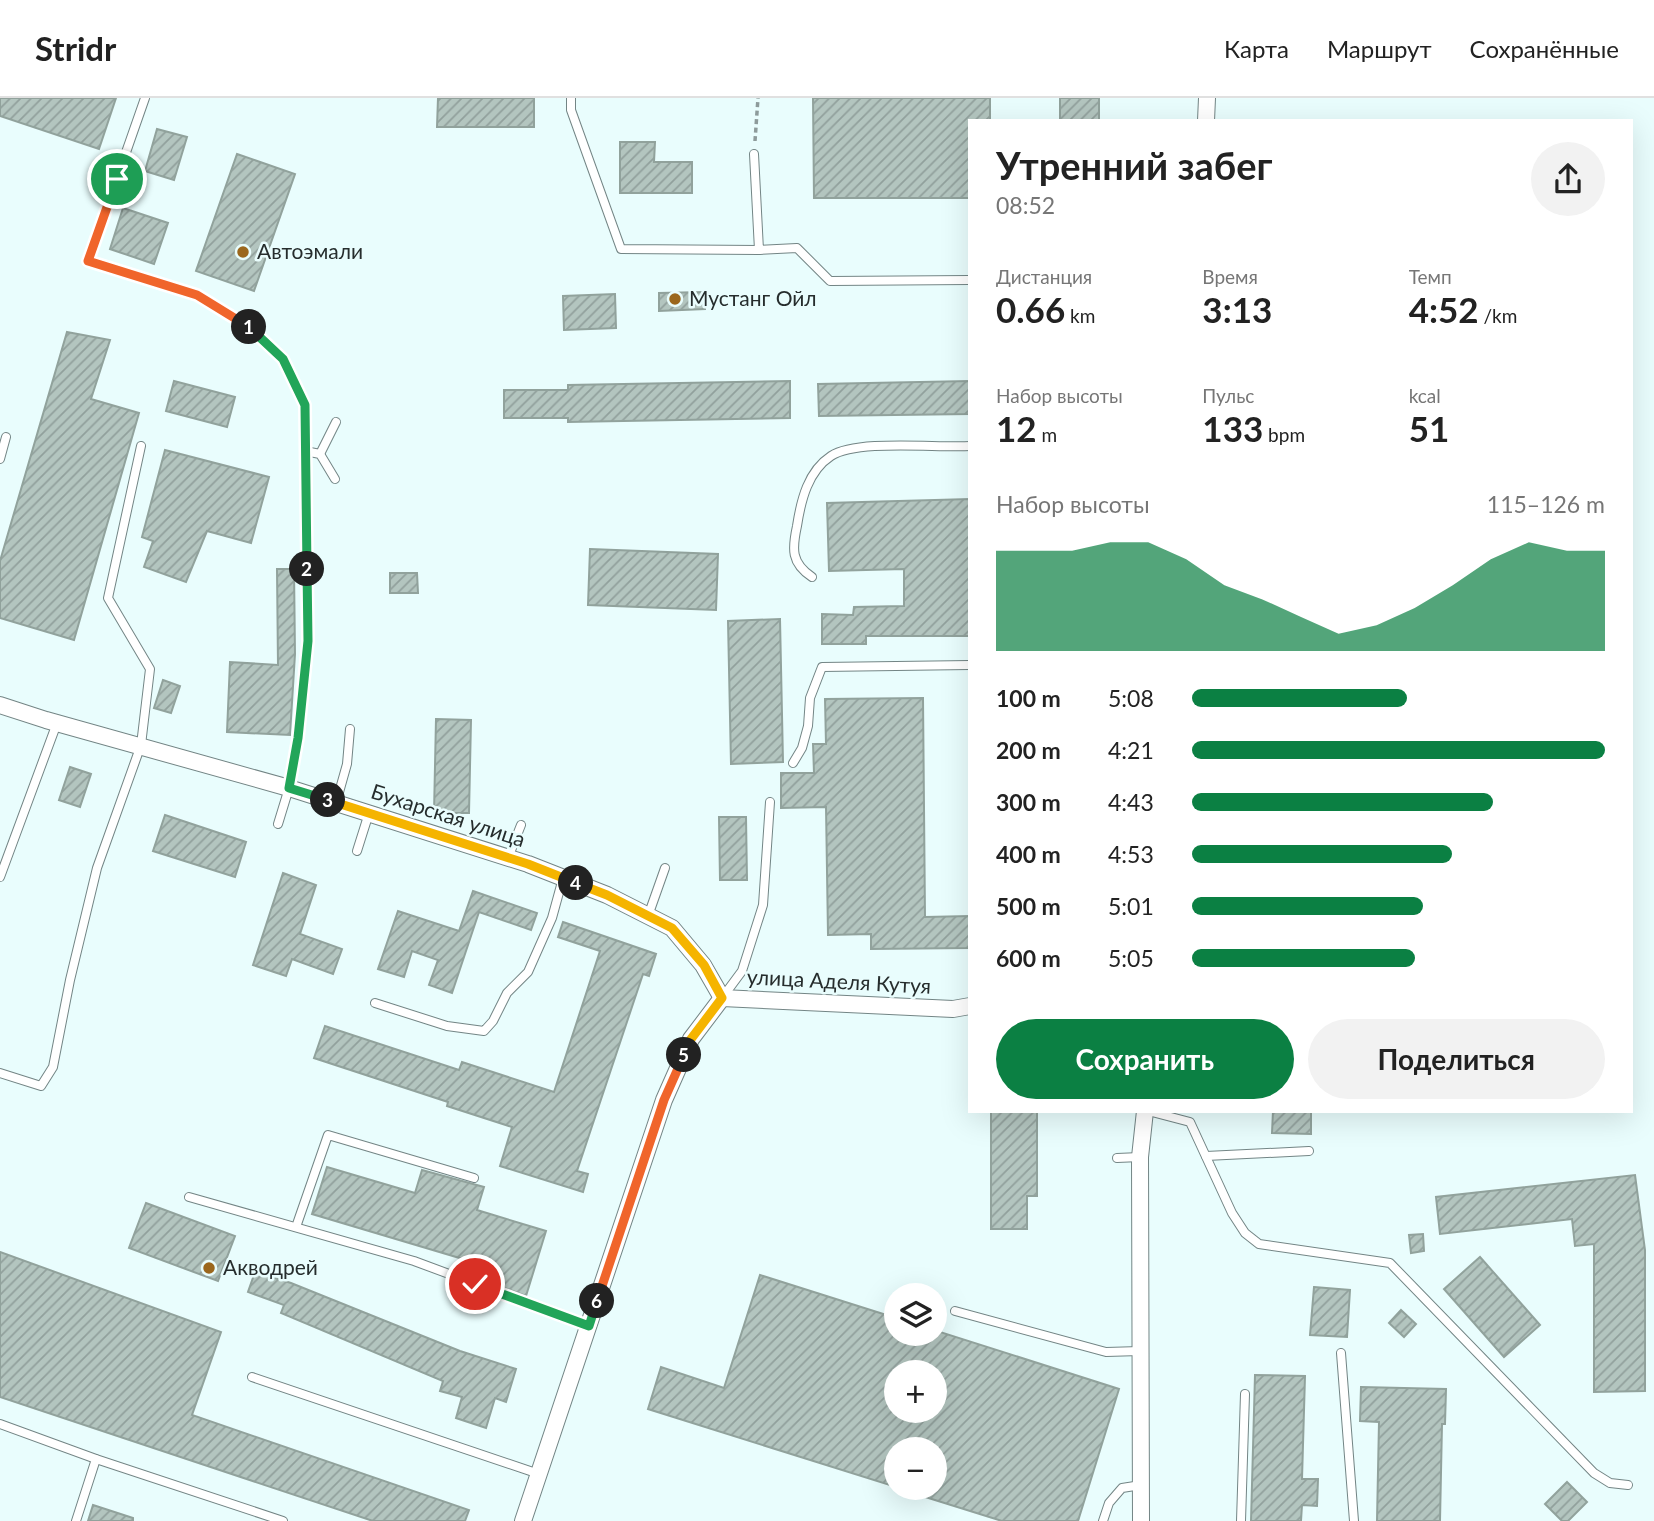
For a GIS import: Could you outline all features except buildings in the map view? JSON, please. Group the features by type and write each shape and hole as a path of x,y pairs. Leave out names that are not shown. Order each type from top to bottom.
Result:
{"street":[{"path":"1206,119 1207,98"},
{"name":"Бухарская улица","path":"0,705 369,813 509,858 607,895 672,928 704,965 722,998"},
{"name":"улица Аделя Кутуя","path":"523,1521 664,1100 691,1039 722,998 953,1009 968,1006"},
{"path":"1141,1521 1140,1157 1147,1113"}],"lane":[{"path":"145,98 88,261 197,295 244,322 283,359 305,405 308,641 298,738 289,788 278,824"},
{"path":"571,98 571,110 621,248 797,248 830,281 968,280"},
{"path":"754,154 760,250"},
{"path":"320,454 336,422"},
{"path":"0,459 6,437"},
{"path":"0,1073 41,1086 54,1067 70,980 97,868 141,745 150,669 108,598 141,446"},
{"path":"812,577 800,569 794,553 795,534 809,482 818,468 833,454 859,447 968,446"},
{"path":"305,451 320,454 335,479"},
{"path":"793,763 805,737 810,698 822,667 968,665"},
{"path":"0,877 57,723"},
{"path":"336,803 347,764 350,729"},
{"path":"722,998 742,971 764,905 770,802"},
{"path":"357,851 369,813"},
{"path":"509,858 521,825"},
{"path":"648,916 664,868"},
{"path":"375,1003 447,1026 484,1031 493,1021 507,993 528,972 552,918 563,878"},
{"path":"1155,1113 1190,1122 1232,1213 1245,1233 1259,1244 1390,1263 1594,1473 1610,1483 1628,1485"},
{"path":"296,1227 328,1135 474,1178"},
{"path":"1206,1156 1309,1151"},
{"path":"1117,1158 1140,1157"},
{"path":"189,1197 414,1261 589,1326"},
{"path":"955,1311 1107,1352 1140,1350"},
{"path":"1341,1353 1354,1521"},
{"path":"252,1377 539,1474"},
{"path":"1241,1521 1245,1394"},
{"path":"0,1424 283,1521"},
{"path":"76,1521 96,1459"},
{"path":"1103,1521 1109,1503 1122,1488 1141,1485"}],"path":[{"path":"754,154 758,98"}],"place":[{"name":"Автоэмали","path":"243,252"},
{"name":"Мустанг Ойл","path":"675,299"},
{"name":"Акводрей","path":"209,1268"}],"route":[{"path":"117,179 88,261 197,295 244,322 283,359 305,405 308,641 298,738 289,788 528,864 607,895 672,928 704,965 722,998 691,1039 664,1100 589,1326 475,1284"}]}
